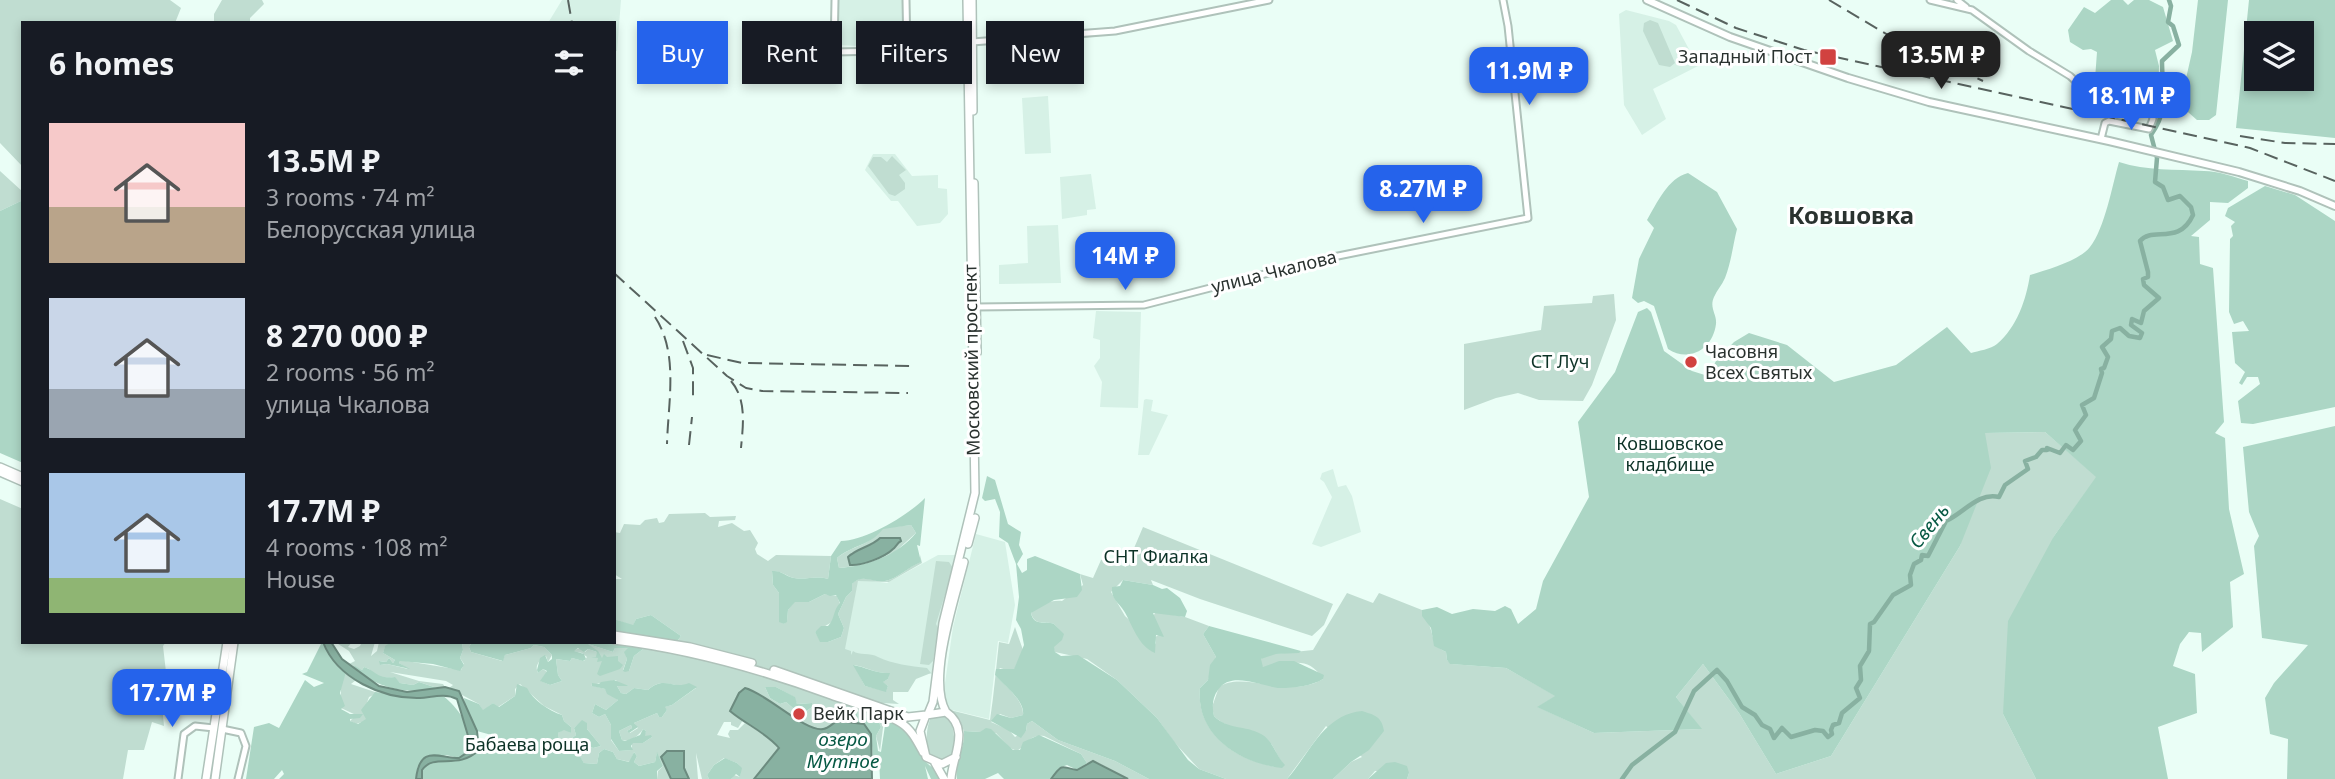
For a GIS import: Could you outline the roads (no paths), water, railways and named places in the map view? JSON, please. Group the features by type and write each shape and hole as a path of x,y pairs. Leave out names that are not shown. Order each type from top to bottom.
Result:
{"main road":[{"name":"Московский проспект","path":"969,0 970,21"},
{"path":"1647,0 1730,37 1848,78 1953,109 2101,139 2260,178 2335,206"},
{"name":"Московский проспект","path":"946,712 940,699 942,662 975,493 971,84"},
{"name":"Московский проспект","path":"927,715 933,702 936,662 979,494 973,262"},
{"path":"0,467 21,476"},
{"path":"0,472 21,481"},
{"path":"616,635 735,658 908,717 946,712 956,722 959,735 951,779"},
{"path":"616,640 659,646 743,665 810,687 901,723 915,736 923,752 935,763 944,779"},
{"path":"215,779 227,644"},
{"path":"206,779 234,644"},
{"path":"923,752 920,731 927,715"},
{"path":"935,763 942,764 956,757"}],"street":[{"path":"835,0 834,52 856,52"},
{"path":"906,0 906,21"},
{"path":"972,42 1115,31 1269,0"},
{"name":"улица Чкалова","path":"976,307 1144,305 1323,259 1528,218 1503,0"},
{"path":"1930,0 1972,10"},
{"path":"1957,0 2029,51 2070,76 2083,89 2132,101 2151,111 2149,128 2109,121 2105,123 2101,139"},
{"path":"178,779 184,734 195,726 242,733 246,746 238,779"}],"water":[{"path":"880,538 900,538 901,541 879,558 850,565 848,557"},
{"path":"324,644 332,644 342,659 379,686 407,692 445,687 459,691 477,731 479,750 463,759 433,762 422,770 422,779 416,779 421,761 426,757 437,755 459,758 472,749 457,699 443,696 420,698 391,695 350,676 330,655"},
{"name":"озеро Мутное","path":"745,688 815,728 825,729 837,721 864,724 871,734 872,779 754,779 779,748 730,711 739,693"},
{"path":"667,751 684,751 684,768 689,779 671,779 661,757"},
{"path":"1093,761 1128,779 1051,779 1061,768 1077,770"}],"waterway":[{"name":"Свень","path":"1622,779 1632,765 1675,732 1694,691 1717,670 1727,681 1742,707 1770,729 1774,738 1782,728 1791,737 1815,730 1823,731 1828,737 1832,734 1833,725 1839,723 1842,713 1860,698 1856,688 1861,680 1860,666 1869,651 1870,624 1893,595 1911,585 1910,575 1914,564 1921,560 1922,555 1928,556 1946,521 1978,500 1991,496 1999,497 2005,485 2028,469 2025,461 2036,457 2042,450 2047,448 2060,453 2066,445 2073,450 2081,441 2075,430 2086,415 2082,405 2094,398 2101,369 2108,357 2102,347 2111,339 2112,331 2120,328 2129,336 2140,338 2142,333 2131,325 2132,319 2141,323 2144,311 2159,298 2144,285 2143,279 2148,277 2148,272 2140,241 2151,235 2180,230 2193,215 2191,207 2180,196 2168,200 2163,187 2155,182 2157,158 2151,135 2163,108 2162,61 2179,45 2173,26 2168,22 2171,6 2169,0"}],"railway":[{"path":"568,0 572,21"},
{"path":"1677,0 1736,28 1804,50 2250,148 2335,181"},
{"path":"1829,0 1888,35 1983,81"},
{"path":"2240,136 2285,143 2335,144"},
{"path":"616,275 727,376 746,388 762,391 908,393"},
{"path":"655,317 662,331 670,362 667,444"},
{"path":"683,341 693,368 693,398"},
{"path":"707,355 742,363 913,366"},
{"path":"731,381 742,404 741,448"},
{"path":"689,445 692,417"}],"place":[{"name":"Западный Пост","path":"1828,57"},
{"name":"Часовня Всех Святых","path":"1691,362"},
{"name":"Вейк Парк","path":"799,714"}],"district":[{"name":"Ковшовка","path":"1851,216"}],"park label":[{"name":"СТ Луч","path":"1560,362"},
{"name":"Ковшовское кладбище","path":"1670,454"},
{"name":"СНТ Фиалка","path":"1156,557"},
{"name":"Бабаева роща","path":"527,745"}]}
